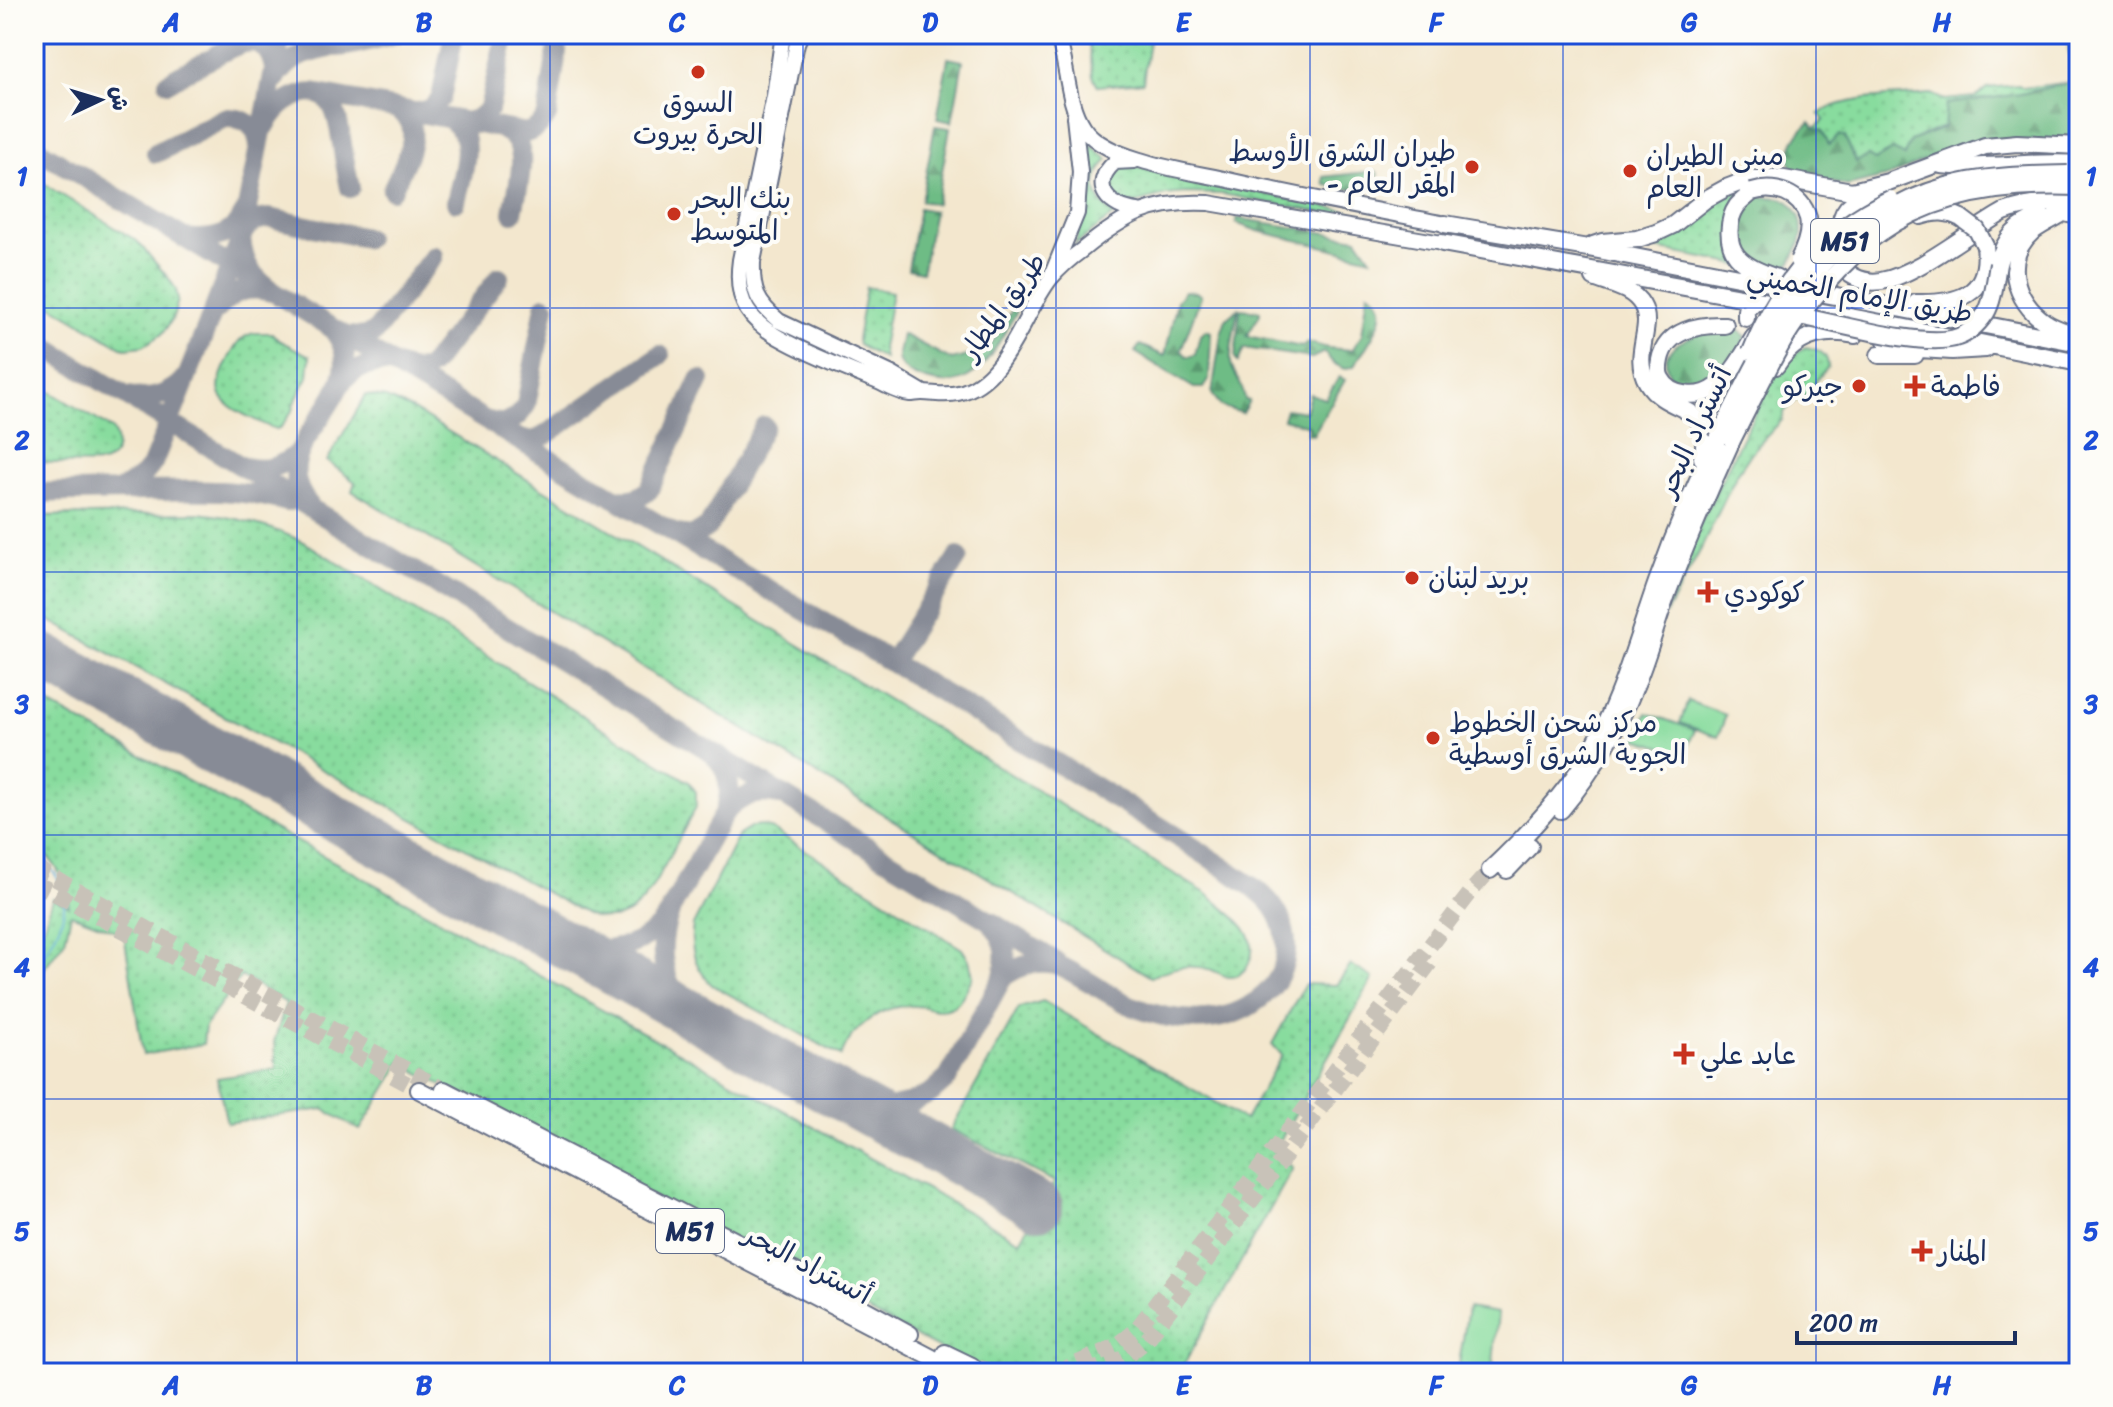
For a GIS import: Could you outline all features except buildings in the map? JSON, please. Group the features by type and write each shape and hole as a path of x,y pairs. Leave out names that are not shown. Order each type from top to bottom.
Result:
{"highway":[{"path":"1588,248 1602,242 1637,239 1656,233 1673,225 1706,199 1747,180 1778,178 1852,191 1888,182 1985,146 2017,143 2079,146"},
{"path":"1937,164 1960,167 2049,162 2076,175"},
{"name":"أتستراد البحر","path":"2076,175 1996,176 1946,186 1902,203 1870,221 1834,251 1807,280 1766,343 1738,398 1725,440 1702,506 1669,587 1639,677 1615,731 1587,778 1538,838 1498,870 1549,810 1586,759 1606,724 1695,485 1725,440 1745,415 1781,345 1820,290 1878,234 1908,215 1952,199 1996,189 2036,186 2076,175"},
{"path":"1725,325 1697,327 1675,336 1664,347 1659,363 1660,377 1671,389 1689,395 1708,392 1718,386 1768,314 1783,299 1807,258 1853,218 1893,197 1937,183 1996,176"},
{"path":"1888,182 1846,209 1841,223 1838,255 1841,265 1849,274 1862,280 1885,281 1898,276 2016,207 2059,202 2073,212"},
{"path":"1783,299 1804,250 1808,219 1800,203 1784,192 1762,189 1752,192 1737,206 1730,223 1729,234 1737,256 1757,270 1781,280 1843,292 1864,302 1934,304 1950,303 1964,297 1984,275 1985,246 1977,230 1961,218 1950,213 1930,212 1885,235 1845,264"},
{"path":"1783,299 1804,317 1930,341 1956,338 1974,327 1985,313 2001,251 2013,231 2033,219 2073,212"},
{"path":"2073,212 2035,230 2025,240 2014,267 2016,281 2026,304 2036,315 2046,323 2079,337"},
{"name":"طريق الإمام الخميني","path":"1445,224 1588,248 2079,343"},
{"path":"1463,247 1453,240 1452,234 1465,228"},
{"name":"طريق الإمام الخميني","path":"1442,243 1755,301 1783,299 1861,319 2079,363"},
{"path":"1572,266 1635,295 1644,309 1646,320 1641,362 1648,383 1661,397 1692,413 1706,436 1695,485"},
{"path":"1746,318 1746,310 1755,301"},
{"path":"1738,398 1743,372 1768,314"},
{"path":"1745,415 1780,359 1800,340 1810,336 1834,332 1920,349 2007,348"},
{"path":"2033,354 2028,343 2037,335"},
{"path":"1879,355 1960,357 2007,348"},
{"name":"أتستراد البحر","path":"419,1090 967,1369"},
{"name":"أتستراد البحر","path":"444,1090 967,1369"}],"main road":[{"name":"طريق المطار","path":"783,34 740,260 738,279 743,303 759,326 770,333 810,354 905,393 958,393 982,381 1011,346 1050,279 1107,229 1138,211 1166,205 1209,203 1442,243"},
{"path":"801,34 753,262 756,295 765,309 779,321 892,374 924,393"},
{"path":"1057,34 1064,52"},
{"path":"1050,279 1077,213 1080,172 1064,34"},
{"path":"1074,108 1090,136 1103,145 1143,161 1270,190 1445,224"},
{"path":"1138,211 1121,208 1109,201 1103,180 1106,171 1115,162 1143,161"}],"green space":[{"path":"1150,34 1143,82 1098,86 1093,76 1088,36"},
{"path":"2067,34 2079,34 2079,139 1970,144 1889,176 1848,186 1796,174 1792,167 1792,146 1810,122 1822,130 1829,144 1840,135 1845,137 1856,162 1868,156 1875,160 1893,150 1904,156 1910,141 1944,128 1946,104 2021,94 2072,82"},
{"path":"948,58 963,61 952,122 937,119"},
{"path":"2072,82 2021,94 1910,141 1904,156 1884,154 1875,160 1856,162 1845,137 1829,144 1815,128 1824,120 1819,114 1829,108 1857,101 1931,94 1944,100 1975,97 1987,88 2019,85 2023,88"},
{"path":"935,126 950,128 936,204 921,201"},
{"path":"1085,140 1108,159 1098,174 1096,189 1102,203 1115,214 1075,245 1086,193"},
{"path":"1128,165 1357,213 1356,219 1222,194 1166,195 1128,205 1112,197 1107,183 1115,167"},
{"path":"1376,171 1379,175 1360,191 1325,185 1324,177"},
{"path":"34,178 137,241 171,281 178,300 173,318 162,334 143,346 121,347 34,295"},
{"path":"1746,184 1739,265 1656,249 1656,239"},
{"path":"1758,196 1786,200 1801,220 1800,243 1786,271 1773,269 1746,257 1737,245 1734,220 1739,210"},
{"path":"919,208 934,211 922,272 908,269"},
{"path":"1237,218 1357,238 1371,258 1258,231 1236,223"},
{"path":"866,287 892,292 882,348 884,359 858,345"},
{"path":"1185,291 1201,296 1181,350 1187,357 1195,355 1200,335 1206,330 1211,332 1209,379 1204,388 1194,388 1135,352 1140,345 1165,356 1177,301"},
{"path":"1368,292 1377,299 1381,317 1354,366 1344,369 1333,363 1324,352 1312,358 1244,348 1238,362 1235,359 1240,309 1260,311 1247,336 1302,347 1308,342 1327,348 1352,350 1362,335"},
{"path":"1013,309 1017,312 993,352 967,378 945,383 930,381 910,373 899,362 902,334 952,360 987,351"},
{"path":"1238,309 1231,357 1232,368 1245,400 1249,401 1242,413 1222,407 1212,394 1221,334 1226,319"},
{"path":"1716,328 1739,331 1746,336 1731,367 1709,387 1679,387 1669,374 1667,355 1682,341"},
{"path":"254,333 272,333 278,340 310,356 308,377 294,408 277,429 238,411 220,394 220,379 229,358 241,340"},
{"path":"1805,347 1821,352 1828,367 1800,400 1784,412 1782,420 1752,452 1736,476 1665,615 1695,535 1781,363"},
{"path":"1339,377 1345,380 1313,435 1307,434 1309,426 1283,419 1286,409 1305,412 1310,394 1326,399"},
{"path":"34,382 112,429 117,443 113,456 99,463 34,462"},
{"path":"366,395 386,398 413,410 1207,894 1233,915 1247,932 1252,952 1248,966 1232,977 1204,968 1188,967 1151,977 352,491 355,482 327,461"},
{"path":"197,513 252,523 304,542 689,782 696,792 696,807 645,898 626,914 615,918 586,914 34,612 34,516"},
{"path":"34,696 1020,1241 1055,1182 951,1129 1019,1008 1043,1001 1245,1120 1282,1055 1272,1044 1305,984 1336,985 1351,965 1373,978 1274,1151 1293,1168 1179,1373 937,1373 941,1365 940,1349 401,1063 360,1130 323,1109 227,1123 217,1078 277,1069 274,1042 286,1003 241,976 205,1026 203,1044 143,1055 124,934 71,914 65,940 34,982 34,949 53,898 69,906 59,872 48,857 34,846"},
{"path":"1688,701 1726,715 1718,737 1680,723"},
{"path":"1647,713 1695,730 1684,754 1637,739"},
{"path":"752,827 772,829 962,949 973,976 959,1001 943,1010 903,1006 880,1013 861,1026 841,1056 712,985 701,972 695,957 693,925 739,835"},
{"path":"1468,1308 1498,1313 1492,1373 1458,1370"}],"waterway":[{"path":"34,852 49,866 64,894 61,922 34,967"}],"taxiway":[{"path":"117,491 137,480 153,463 212,314 240,292 255,289 275,293 251,270 244,257 241,239 281,34"},
{"path":"301,34 322,46 334,47 395,34"},
{"path":"416,113 432,108 441,98 454,34"},
{"path":"466,122 477,119 489,109 504,42"},
{"path":"168,82 228,49 247,43 263,47 270,55 274,68"},
{"path":"274,81 298,58 330,48"},
{"path":"319,94 526,133 547,116 557,51"},
{"path":"265,127 276,111 289,100 312,93 328,100 339,125 350,188"},
{"path":"392,190 407,157 412,135 411,125 395,108"},
{"path":"156,153 225,118 249,124 256,133 259,146"},
{"path":"451,120 459,128 466,147 456,202"},
{"path":"503,130 512,136 521,155 513,213"},
{"path":"34,147 1183,841 1261,893 1281,922 1286,952 1280,975 1266,993 1241,1011 1211,1019 1164,1016 1134,1007 1056,964 1028,964 1003,977 948,1078 931,1093 911,1103 889,1108 857,1105"},
{"path":"184,238 220,236 234,227 245,212"},
{"path":"214,309 244,231 261,219 269,218 366,238"},
{"path":"347,336 362,337 374,333 434,256"},
{"path":"340,384 357,370 371,365 386,364 416,371 431,366 499,277"},
{"path":"489,421 510,421 526,405 545,306"},
{"path":"310,506 297,485 296,465 303,446 338,389 344,369 343,348 330,327"},
{"path":"34,340 1057,962"},
{"path":"516,437 530,441 544,436 660,355"},
{"path":"129,396 145,398 160,395 186,378"},
{"path":"614,498 633,499 649,490 700,380"},
{"path":"676,534 692,536 708,527 764,426"},
{"path":"245,467 274,467 299,451"},
{"path":"34,493 217,491 252,494 287,502"},
{"path":"892,662 958,557"},
{"path":"716,757 728,783 729,797 725,812"},
{"path":"716,1028 687,1009 670,983 663,959 667,922 671,909 725,812 750,795 780,795"},
{"path":"567,946 594,950 622,947 647,936 667,916"},
{"path":"993,925 1005,950 1003,977"}],"runway":[{"path":"34,652 1039,1206"}],"tunnel":[{"path":"34,867 444,1090"},
{"path":"1056,1373 1118,1345 1135,1331 1490,870"},
{"path":"34,882 419,1090"},
{"path":"1085,1373 1124,1358 1146,1341 1430,963"},
{"path":"972,1366 997,1373"}],"place":[{"name":"السوق الحرة بيروت","path":"698,72"},
{"name":"طيران الشرق الأوسط - المقر العام","path":"1472,167"},
{"name":"مبنى الطيران العام","path":"1630,171"},
{"name":"بنك البحر المتوسط","path":"674,214"},
{"name":"جيركو","path":"1859,386"},
{"name":"فاطمة","path":"1915,386"},
{"name":"بريد لبنان","path":"1412,578"},
{"name":"كوكودي","path":"1708,592"},
{"name":"مركز شحن الخطوط الجوية الشرق أوسطية","path":"1433,738"},
{"name":"عابد علي","path":"1684,1054"},
{"name":"المنار","path":"1922,1251"}]}
